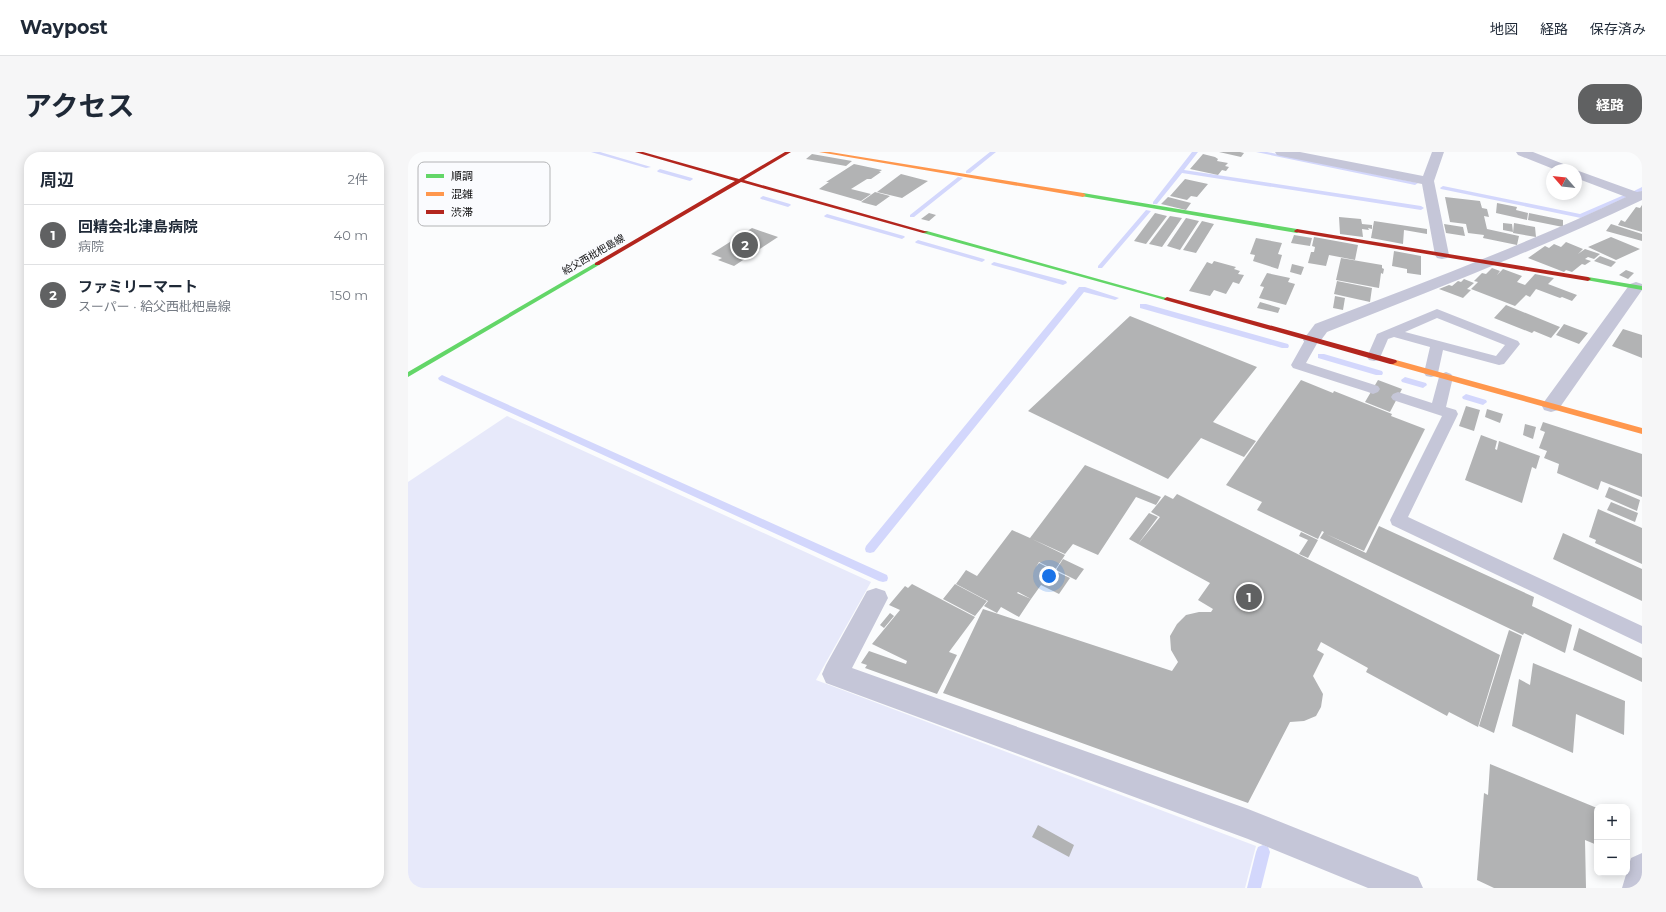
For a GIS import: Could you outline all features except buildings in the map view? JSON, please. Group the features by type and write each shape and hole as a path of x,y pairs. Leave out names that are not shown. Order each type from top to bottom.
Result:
{"street":[{"path":"637,152 1642,431"},
{"name":"給父西枇杷島線","path":"408,375 788,152"},
{"path":"821,152 1639,288 1551,406"},
{"path":"1281,152 1428,181"},
{"path":"1438,152 1428,181 1442,255"},
{"path":"1522,152 1552,164"},
{"path":"1582,176 1640,196"},
{"path":"1312,340 1321,328 1489,263 1587,221 1640,196"},
{"path":"876,598 836,674 1248,824 1407,888"},
{"path":"1638,888 1642,869"}],"lane":[{"path":"1374,357 1382,337 1391,332 1437,313 1512,344 1499,361 1391,332"},
{"path":"1312,340 1298,365 1373,389"},
{"path":"1430,373 1437,344"},
{"path":"1438,410 1446,377"},
{"path":"1398,397 1451,414 1398,520 1642,635"}],"shaded area":[{"path":"507,416 871,582 816,680 1256,846 1245,888 408,888 408,482"}],"waterway":[{"path":"594,152 648,167"},
{"path":"968,172 993,152"},
{"path":"1180,171 1195,152"},
{"path":"1259,152 1415,183"},
{"path":"660,171 690,179"},
{"path":"1155,203 1180,171"},
{"path":"1180,171 1421,208"},
{"path":"912,216 960,178"},
{"path":"1443,188 1581,216 1626,196"},
{"path":"1635,192 1642,189"},
{"path":"763,198 788,205"},
{"path":"1100,267 1148,211"},
{"path":"827,216 902,237"},
{"path":"918,242 982,260"},
{"path":"994,264 1063,283"},
{"path":"870,549 1082,289 1115,298"},
{"path":"1143,306 1285,346"},
{"path":"1321,356 1379,373"},
{"path":"442,378 883,578"},
{"path":"1405,380 1423,385"},
{"path":"1466,397 1483,402"},
{"path":"1254,888 1263,852"}],"traffic: fast":[{"path":"1083,195 1297,231"},
{"path":"925,232 1167,299"},
{"path":"408,375 597,264"},
{"path":"1588,279 1642,288"}],"traffic: slow":[{"path":"821,152 1083,195"},
{"path":"1393,362 1642,431"}],"traffic: jam":[{"path":"637,152 925,232"},
{"path":"597,264 789,152"},
{"path":"1297,231 1588,279"},
{"path":"1167,299 1393,362"}],"place":[{"name":"ファミリーマート","path":"745,245"},
{"name":"回精会北津島病院","path":"1249,597"}]}
